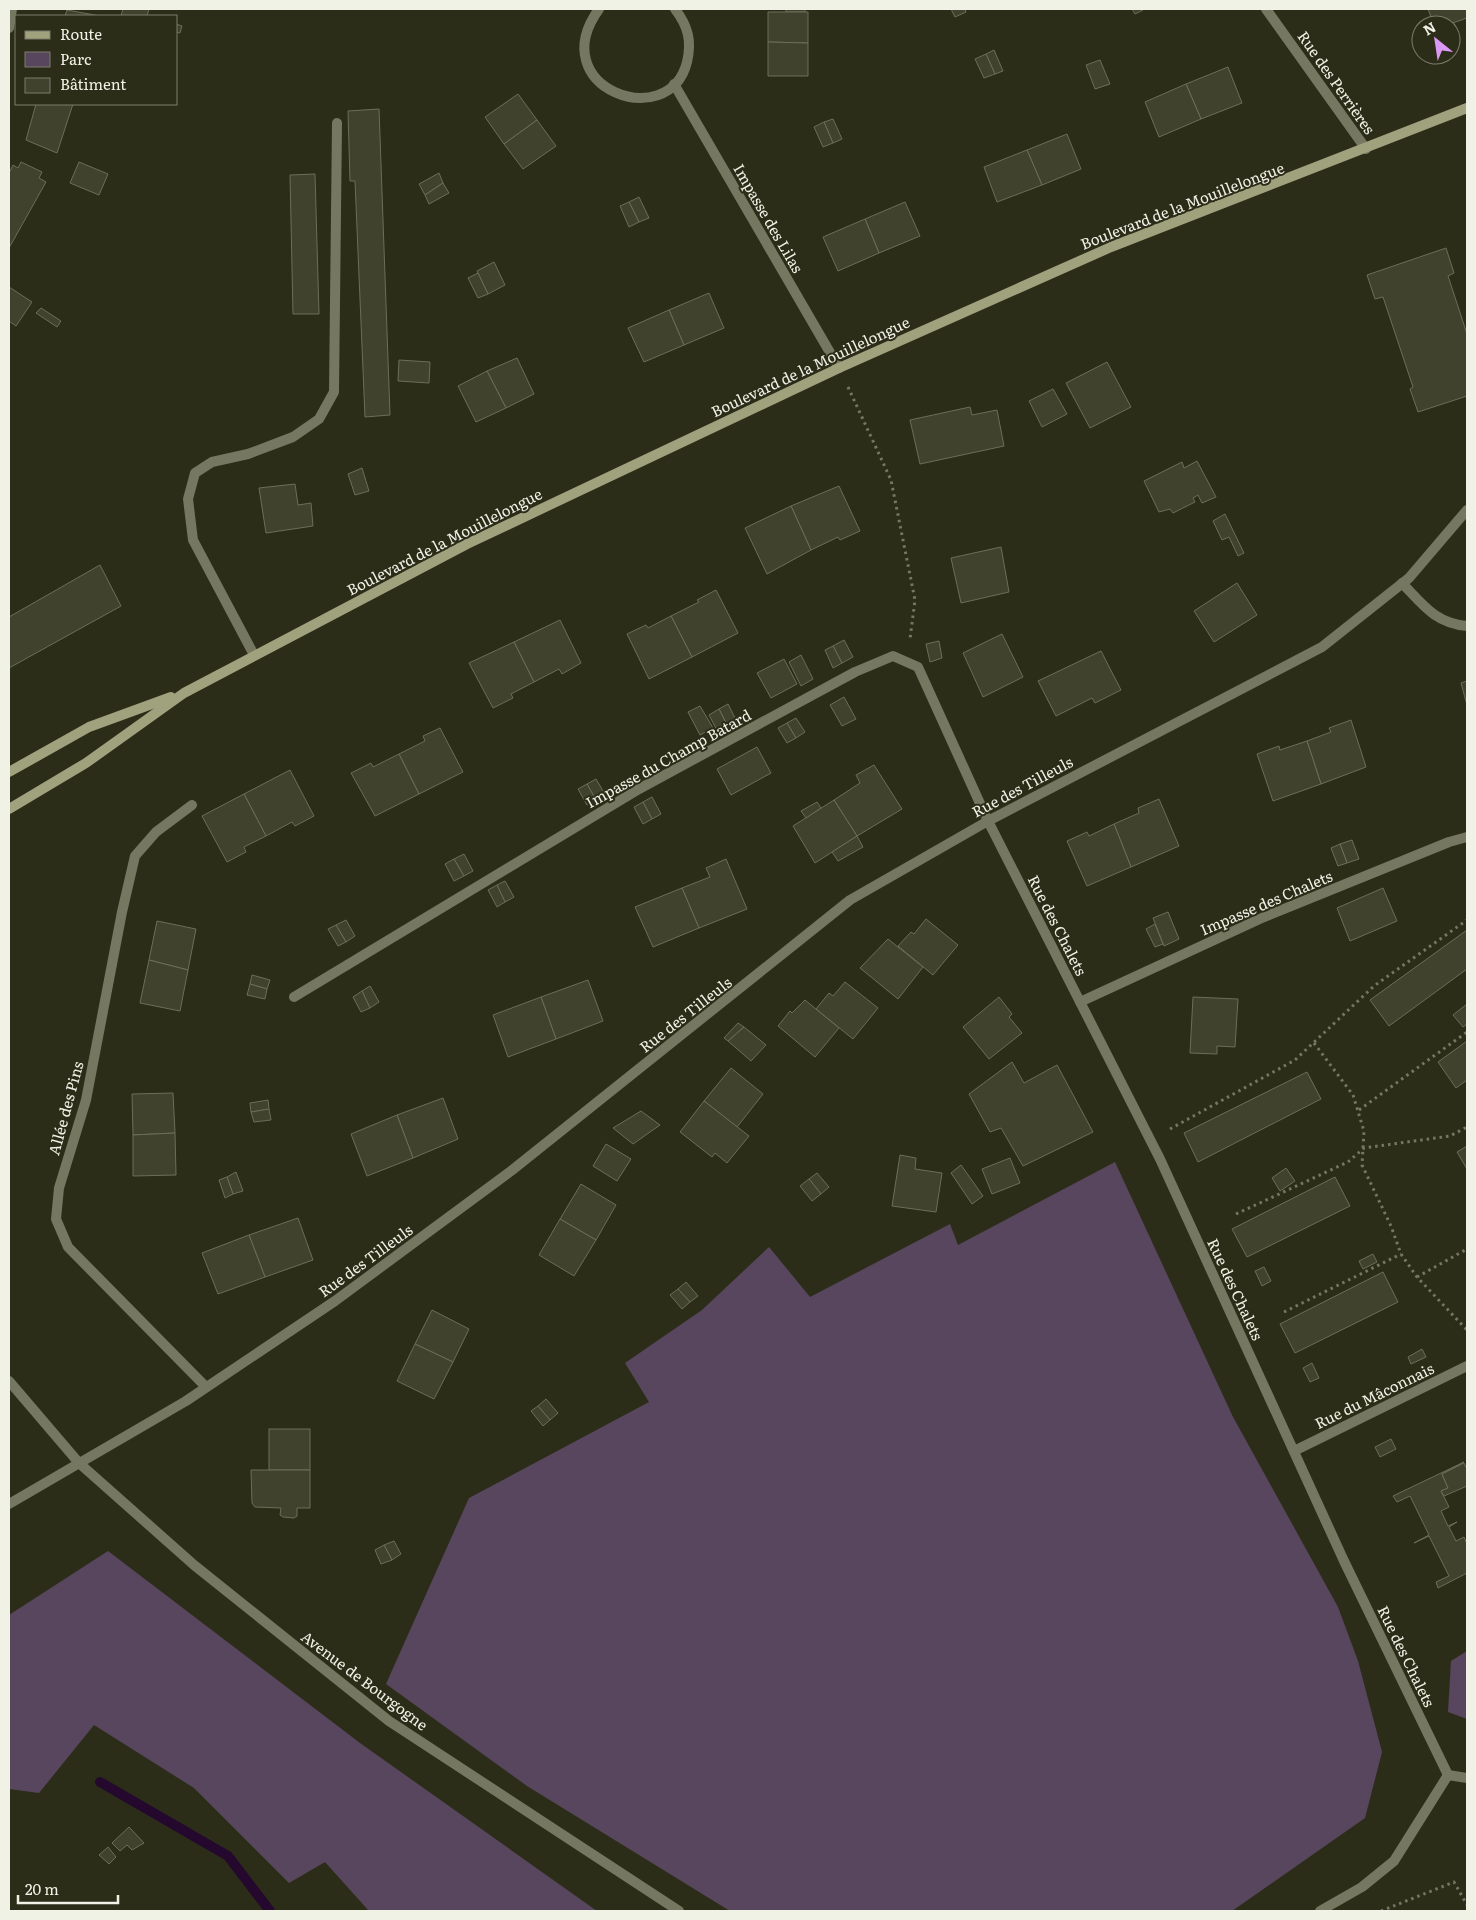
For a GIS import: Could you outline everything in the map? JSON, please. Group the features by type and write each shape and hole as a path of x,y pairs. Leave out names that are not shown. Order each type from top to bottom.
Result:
{"main road":[{"name":"Boulevard de la Mouillelongue","path":"9,809 86,763 184,693 467,544 839,368 1111,247 1467,108"},
{"name":"Boulevard de la Mouillelongue","path":"9,772 89,727 184,693"}],"street":[{"path":"9,28 12,9"},
{"path":"599,9 589,23 584,44 587,64 598,82 615,94 635,99 656,95 674,84 685,67 690,47 687,27 675,9"},
{"name":"Rue des Perrières","path":"1266,9 1366,149"},
{"name":"Impasse des Lilas","path":"674,84 839,368"},
{"path":"254,655 193,540 188,500 194,473 212,462 248,454 293,437 319,419 334,392 337,122"},
{"name":"Rue des Tilleuls","path":"9,1504 206,1387 335,1301 510,1171 850,900 988,821 1322,647 1409,578 1467,510"},
{"path":"1402,583 1432,614 1446,622 1467,626"},
{"name":"Impasse du Champ Batard","path":"294,997 639,789 855,672 893,656 908,662"},
{"path":"908,662 918,667 988,821"},
{"name":"Allée des Pins","path":"192,805 156,832 136,856 122,912 86,1100 59,1188 56,1219 68,1247 206,1387"},
{"name":"Rue des Chalets","path":"988,821 1150,1140 1294,1451 1448,1775"},
{"name":"Impasse des Chalets","path":"1080,1002 1264,917 1449,842 1467,837"},
{"name":"Rue du Mâconnais","path":"1294,1451 1467,1366"},
{"name":"Avenue de Bourgogne","path":"9,1381 79,1462 194,1565 389,1721 679,1911"},
{"path":"1320,1911 1362,1887 1394,1861 1448,1775 1467,1778"}],"path":[{"path":"839,368 891,480 915,600 908,662"},
{"path":"1150,1140 1270,1076 1295,1060 1374,986 1467,920"},
{"path":"1359,1110 1467,1032"},
{"path":"1314,1042 1353,1095 1364,1131 1362,1165 1390,1226 1400,1254 1417,1277 1467,1330"},
{"path":"1236,1214 1348,1162 1364,1148 1450,1136 1467,1128"},
{"path":"1417,1277 1467,1249"},
{"path":"1284,1312 1400,1254"},
{"path":"1381,1911 1454,1882 1467,1905"}],"green space":[{"path":"1115,1162 1233,1417 1338,1607 1358,1661 1382,1752 1365,1818 1232,1911 730,1911 527,1786 386,1684 469,1498 649,1402 625,1363 702,1310 769,1247 810,1297 950,1224 958,1245"},
{"path":"108,1551 360,1743 597,1911 369,1911 325,1862 289,1883 194,1788 94,1725 39,1793 9,1789 9,1615"},
{"path":"1467,1651 1467,1719 1448,1712 1451,1661"}],"building":[{"path":"123,9 149,9 147,15 121,15"},
{"path":"786,9 805,9 805,12 786,12"},
{"path":"951,9 965,9 966,12 955,17"},
{"path":"1132,9 1143,9 1143,10 1135,14"},
{"path":"1428,9 1467,9 1467,18 1461,20 1461,15 1430,15"},
{"path":"67,10 94,15 65,15"},
{"path":"768,12 808,12 808,43 768,42"},
{"path":"178,25 182,26 180,33 178,32"},
{"path":"768,42 808,43 808,76 768,76"},
{"path":"994,50 1003,71 995,74 986,54"},
{"path":"986,54 995,74 984,78 975,59"},
{"path":"1100,60 1110,84 1095,89 1086,65"},
{"path":"1228,67 1242,103 1201,119 1186,84"},
{"path":"1186,84 1201,119 1159,137 1145,102"},
{"path":"518,94 537,120 504,144 485,117"},
{"path":"36,105 73,105 57,153 26,140"},
{"path":"379,109 390,415 365,417 355,181 350,181 348,111"},
{"path":"833,119 842,139 833,143 824,122"},
{"path":"537,120 556,146 523,169 504,144"},
{"path":"824,122 833,143 823,147 814,127"},
{"path":"1067,134 1081,169 1042,185 1027,150"},
{"path":"1027,150 1042,185 997,202 984,167"},
{"path":"21,162 42,172 39,178 46,182 9,248 9,173 13,165 18,168"},
{"path":"79,162 108,174 99,195 70,183"},
{"path":"439,173 443,183 425,195 419,184"},
{"path":"315,174 319,314 293,314 290,175"},
{"path":"443,183 449,193 429,204 425,195"},
{"path":"639,197 649,218 639,222 629,202"},
{"path":"629,202 639,222 629,227 620,206"},
{"path":"905,202 920,236 879,253 865,219"},
{"path":"865,219 879,253 838,271 823,237"},
{"path":"1446,248 1454,273 1448,276 1467,334 1467,396 1418,412 1410,389 1413,387 1383,297 1375,299 1367,275"},
{"path":"494,262 505,285 488,294 477,271"},
{"path":"478,273 488,294 478,298 468,278"},
{"path":"9,287 32,302 16,326 9,321"},
{"path":"709,293 724,328 684,345 669,310"},
{"path":"41,308 61,321 57,327 36,313"},
{"path":"669,310 684,345 644,362 628,328"},
{"path":"517,358 534,394 506,408 487,371"},
{"path":"399,360 430,362 429,383 398,381"},
{"path":"1107,362 1131,407 1090,428 1066,383"},
{"path":"487,371 506,408 476,422 458,386"},
{"path":"1053,389 1067,414 1042,427 1029,401"},
{"path":"970,407 972,415 997,410 1004,446 920,464 910,420"},
{"path":"1197,461 1216,497 1202,503 1198,495 1193,498 1195,502 1173,513 1170,509 1159,512 1144,481 1182,462 1184,468"},
{"path":"362,468 369,491 355,495 348,474"},
{"path":"295,484 298,505 311,503 313,526 266,533 259,488"},
{"path":"839,486 860,531 840,540 838,537 811,550 791,506"},
{"path":"791,506 811,550 767,574 745,528"},
{"path":"1225,514 1244,553 1238,556 1229,537 1222,540 1213,521"},
{"path":"1001,547 1009,592 961,603 951,558"},
{"path":"100,565 121,606 9,668 9,617"},
{"path":"1237,583 1257,615 1214,642 1194,611"},
{"path":"716,590 738,633 692,657 671,616 699,602 697,600"},
{"path":"671,616 692,657 649,679 627,634 646,625 648,628"},
{"path":"560,620 581,663 562,674 559,669 534,682 514,642"},
{"path":"1002,634 1023,677 983,697 963,653"},
{"path":"844,640 853,657 842,663 833,646"},
{"path":"939,641 942,658 930,662 926,644"},
{"path":"514,642 534,682 511,694 513,698 493,708 469,663"},
{"path":"833,646 842,663 833,668 825,650"},
{"path":"1101,651 1121,690 1095,703 1092,698 1056,716 1038,681"},
{"path":"801,655 813,679 801,686 789,662"},
{"path":"784,659 797,684 771,698 757,673"},
{"path":"1467,681 1467,705 1461,683"},
{"path":"844,697 856,719 842,726 830,705"},
{"path":"728,704 737,722 728,727 719,709"},
{"path":"700,706 713,728 700,735 688,712"},
{"path":"719,709 728,727 718,732 709,715"},
{"path":"796,718 805,732 796,738 787,723"},
{"path":"1351,720 1366,767 1321,784 1307,741 1331,732 1329,728"},
{"path":"787,723 796,738 787,743 778,728"},
{"path":"440,728 463,772 419,794 399,754 425,741 423,736"},
{"path":"1307,741 1321,784 1273,801 1257,754 1279,746 1280,750"},
{"path":"757,747 771,773 731,795 717,769"},
{"path":"399,754 419,794 375,816 351,773 371,763 373,767"},
{"path":"874,765 902,809 857,836 834,800 860,783 856,775"},
{"path":"290,770 314,816 295,826 292,822 266,836 244,794"},
{"path":"596,779 606,796 596,800 587,784"},
{"path":"587,784 596,800 587,805 578,789"},
{"path":"244,794 266,836 244,847 246,852 227,862 202,816"},
{"path":"652,797 661,814 652,819 643,802"},
{"path":"1159,799 1179,846 1131,867 1114,824 1139,813 1138,808"},
{"path":"834,800 857,836 815,863 793,826"},
{"path":"643,802 652,819 643,824 634,807"},
{"path":"817,802 821,808 806,818 801,811"},
{"path":"1114,824 1131,867 1087,886 1067,841 1087,832 1089,836"},
{"path":"857,836 863,847 838,861 832,852"},
{"path":"1352,840 1359,859 1347,863 1340,844"},
{"path":"1340,844 1347,863 1338,866 1331,848"},
{"path":"464,854 473,871 464,876 454,859"},
{"path":"454,859 464,876 454,881 445,864"},
{"path":"726,859 747,909 699,928 682,888 710,877 706,868"},
{"path":"505,881 514,897 505,902 497,885"},
{"path":"497,885 505,902 497,907 488,890"},
{"path":"682,888 699,928 653,947 635,907"},
{"path":"1383,888 1397,921 1350,941 1337,908"},
{"path":"1168,912 1179,939 1164,946 1153,918"},
{"path":"926,919 958,945 933,975 898,946 911,932 914,934"},
{"path":"346,920 355,936 346,942 336,925"},
{"path":"157,921 196,929 188,970 149,960"},
{"path":"1155,924 1163,944 1155,947 1146,929"},
{"path":"336,925 346,942 338,946 328,929"},
{"path":"1467,930 1467,969 1389,1026 1370,1000"},
{"path":"888,939 923,967 898,999 860,968"},
{"path":"149,960 188,970 180,1011 140,1003"},
{"path":"252,975 270,980 267,989 250,984"},
{"path":"588,980 603,1021 556,1039 541,997"},
{"path":"845,982 878,1008 853,1039 816,1009 829,993 833,996"},
{"path":"250,984 267,989 265,999 247,995"},
{"path":"370,986 379,1002 370,1008 362,991"},
{"path":"362,991 370,1008 361,1012 353,997"},
{"path":"541,997 556,1039 508,1057 493,1015"},
{"path":"999,997 1012,1014 1009,1017 1022,1033 989,1059 963,1027"},
{"path":"1193,997 1238,999 1235,1047 1217,1046 1217,1054 1190,1053"},
{"path":"805,1000 839,1028 815,1057 778,1026 790,1011 792,1013"},
{"path":"1467,1004 1467,1024 1463,1027 1453,1015"},
{"path":"738,1023 744,1027 728,1041 724,1038"},
{"path":"744,1027 766,1045 751,1061 728,1041"},
{"path":"1467,1041 1467,1080 1456,1088 1438,1062"},
{"path":"1012,1062 1024,1083 1057,1065 1093,1132 1023,1166 1001,1128 990,1132 969,1094"},
{"path":"731,1068 763,1094 737,1127 704,1101"},
{"path":"1307,1072 1321,1099 1198,1162 1184,1133"},
{"path":"173,1093 175,1133 133,1135 132,1094"},
{"path":"443,1098 458,1139 413,1158 397,1115"},
{"path":"268,1100 269,1109 251,1112 250,1103"},
{"path":"704,1101 749,1136 727,1163 715,1153 712,1157 680,1132"},
{"path":"269,1109 271,1120 254,1122 251,1112"},
{"path":"641,1111 660,1125 633,1144 613,1128"},
{"path":"397,1115 413,1158 367,1176 351,1134"},
{"path":"175,1133 176,1175 133,1176 133,1135"},
{"path":"606,1144 631,1159 617,1181 593,1166"},
{"path":"1467,1146 1467,1169 1457,1152"},
{"path":"900,1155 916,1158 915,1169 942,1173 936,1212 892,1206"},
{"path":"1010,1158 1020,1183 992,1194 982,1169"},
{"path":"961,1165 983,1196 972,1204 951,1173"},
{"path":"1286,1168 1295,1181 1280,1191 1272,1178"},
{"path":"236,1172 243,1191 233,1194 227,1177"},
{"path":"817,1173 829,1187 821,1194 809,1179"},
{"path":"227,1177 233,1194 225,1198 219,1180"},
{"path":"1335,1177 1350,1206 1247,1257 1232,1229"},
{"path":"809,1179 821,1194 812,1201 800,1186"},
{"path":"581,1184 616,1205 596,1240 560,1219"},
{"path":"298,1218 313,1260 265,1277 249,1235"},
{"path":"560,1219 596,1240 574,1276 539,1255"},
{"path":"249,1235 265,1277 218,1294 202,1253"},
{"path":"1373,1254 1377,1262 1363,1269 1359,1261"},
{"path":"1264,1267 1271,1281 1262,1286 1255,1271"},
{"path":"1383,1272 1398,1302 1295,1353 1280,1324"},
{"path":"686,1282 698,1296 690,1302 678,1289"},
{"path":"678,1289 690,1302 682,1309 670,1295"},
{"path":"432,1310 469,1329 453,1362 415,1344"},
{"path":"415,1344 453,1362 434,1399 397,1381"},
{"path":"1422,1349 1426,1357 1411,1364 1408,1357"},
{"path":"1312,1363 1319,1378 1310,1382 1303,1368"},
{"path":"546,1399 558,1413 550,1420 538,1406"},
{"path":"538,1406 550,1420 543,1426 531,1411"},
{"path":"269,1429 310,1429 310,1470 269,1470"},
{"path":"1391,1439 1396,1449 1380,1457 1375,1447"},
{"path":"1464,1462 1442,1474 1448,1488 1441,1491 1449,1507 1441,1511 1448,1526 1457,1522 1449,1527 1456,1541 1464,1537 1467,1544 1467,1573 1438,1588 1436,1582 1449,1576 1429,1536 1414,1543 1429,1535 1410,1496 1397,1502 1393,1496"},
{"path":"1464,1463 1467,1469 1467,1486 1444,1496 1441,1491 1448,1488 1442,1474"},
{"path":"251,1470 310,1470 310,1508 297,1508 297,1516 294,1518 280,1515 281,1508 255,1507 252,1503"},
{"path":"394,1541 401,1554 392,1560 384,1545"},
{"path":"384,1545 392,1560 381,1564 375,1550"},
{"path":"129,1827 144,1843 132,1850 127,1845 120,1851 112,1843"},
{"path":"108,1847 116,1857 109,1864 99,1855"}],"waterway":[{"path":"100,1782 228,1856 270,1911"}]}
